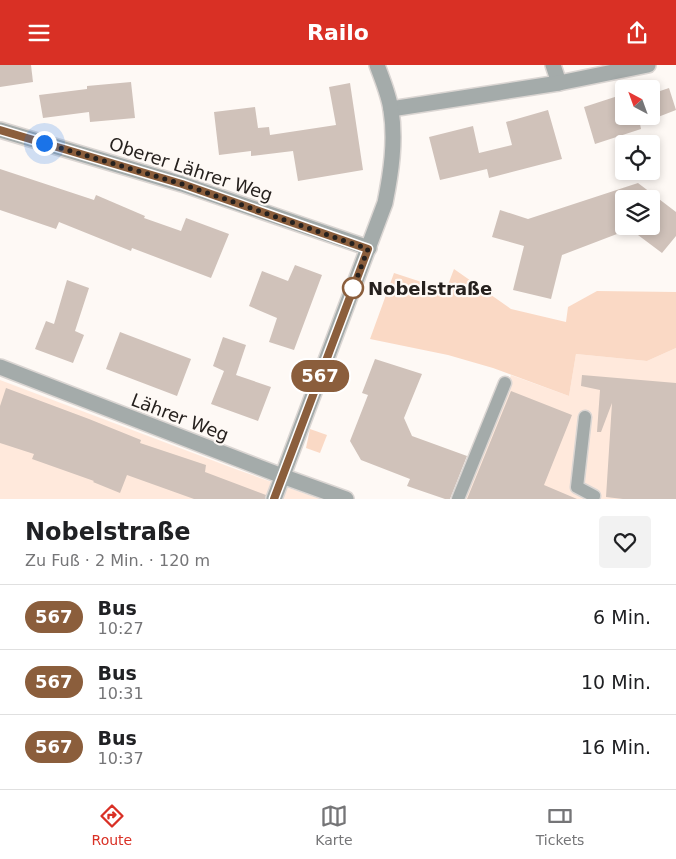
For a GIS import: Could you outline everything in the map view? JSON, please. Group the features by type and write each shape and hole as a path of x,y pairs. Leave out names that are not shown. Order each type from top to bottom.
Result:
{"street":[{"path":"274,499 385,203 391,174 393,141 391,109 377,65"},
{"path":"554,65 559,83"},
{"path":"391,109 559,83 648,65"},
{"name":"Oberer Lährer Weg","path":"0,130 182,184 368,249"},
{"name":"Lährer Weg","path":"0,367 346,499"}],"lane":[{"path":"458,499 505,383"},
{"path":"585,417 577,487 594,496 593,499"}],"shaded area":[{"path":"454,269 511,309 566,322 568,307 597,291 676,292 676,348 647,361 576,354 569,396 493,368 448,355 370,339 394,273 446,290"},
{"path":"676,348 676,499 462,499 511,375 569,396 576,354 647,361"},
{"path":"0,380 238,470 320,499 0,499"},
{"path":"310,429 327,435 320,453 306,448"}],"building":[{"path":"0,65 31,65 33,82 0,87"},
{"path":"131,82 135,118 90,122 89,112 43,118 39,95 87,89 87,86"},
{"path":"350,83 363,170 298,181 293,151 251,156 251,151 219,155 214,112 255,107 258,128 269,127 270,135 336,125 329,87"},
{"path":"669,88 676,110 660,116 660,91"},
{"path":"615,97 615,125 640,125 641,129 623,135 615,135 615,137 595,144 584,107"},
{"path":"548,110 562,159 489,178 487,169 440,180 429,137 473,126 479,153 512,145 506,122"},
{"path":"0,169 94,200 96,195 145,216 144,218 181,231 186,218 229,234 211,278 132,248 131,251 59,222 56,229 0,210"},
{"path":"638,183 647,190 617,190"},
{"path":"615,191 615,235 562,255 551,299 513,290 524,246 492,237 500,210 528,219"},
{"path":"660,200 676,212 676,236 662,253 638,235 660,235"},
{"path":"295,265 322,275 294,350 269,342 277,318 249,306 262,271 288,281"},
{"path":"67,280 89,288 75,331 84,335 73,363 35,349 46,321 54,324"},
{"path":"120,332 191,359 177,396 106,369"},
{"path":"223,337 246,345 236,375 271,387 258,421 211,404 224,371 213,366"},
{"path":"375,359 422,374 404,418 412,436 467,456 450,499 407,486 410,479 361,460 350,441 368,395 362,393"},
{"path":"582,375 676,383 676,499 623,499 606,497 612,403 601,432 597,432 600,390 581,386"},
{"path":"6,388 141,440 140,443 206,465 205,472 266,495 265,499 194,499 127,475 120,493 94,481 32,459 34,454 0,443 0,406"},
{"path":"511,391 572,415 544,485 577,499 467,499"}],"bus line":[{"name":"567","path":"0,130 182,184 368,249 274,499"}],"place":[{"name":"Nobelstraße","path":"353,288"}],"route":[{"path":"44,143 182,184 368,249 353,288"}]}
